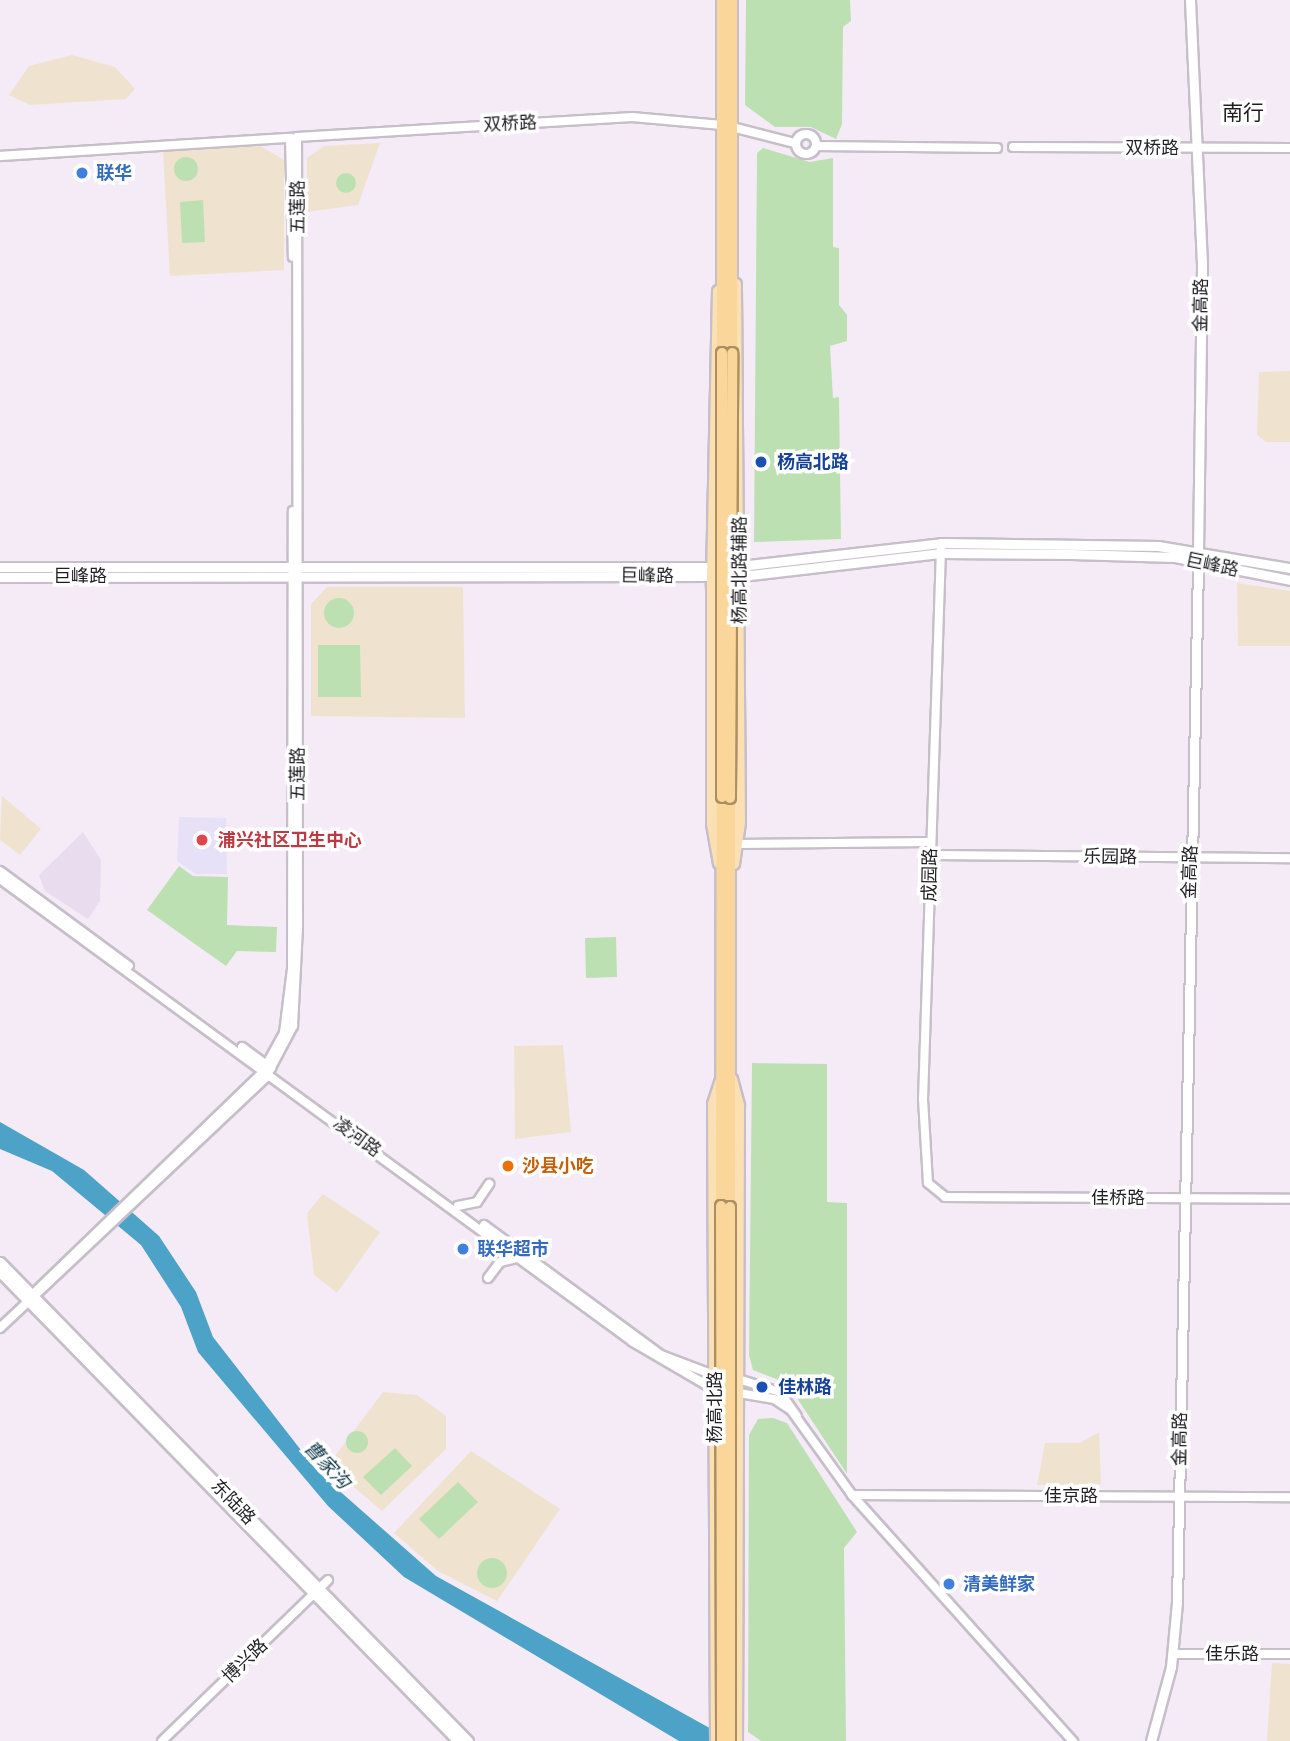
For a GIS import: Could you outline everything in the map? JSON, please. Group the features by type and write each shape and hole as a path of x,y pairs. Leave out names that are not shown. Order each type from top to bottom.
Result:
{"highway":[{"name":"杨高北路","path":"722,0 727,126 726,1206 722,1741"},
{"name":"杨高北路","path":"727,126 732,0"},
{"name":"杨高北路","path":"726,1206 730,1741"}],"main road":[{"name":"金高路","path":"1151,1741 1173,1654 1179,1498 1198,558 1198,148 1190,0"},
{"name":"杨高北路辅路","path":"726,885 737,844 741,327 727,256"},
{"name":"杨高北路辅路","path":"726,885 712,824 712,572 713,330 727,256"},
{"name":"巨峰路","path":"740,571 941,543 1198,558 1290,568"},
{"name":"巨峰路","path":"0,567 296,572 712,572 942,553 1198,558 1290,580"},
{"name":"巨峰路","path":"0,577 296,572"},
{"name":"杨高北路","path":"716,1741 713,1104 726,1075"},
{"name":"杨高北路","path":"726,1075 739,1106 737,1741"},
{"name":"东陆路","path":"0,1262 458,1741"},
{"name":"东陆路","path":"0,1272 31,1297"},
{"name":"东陆路","path":"316,1592 468,1741"}],"street":[{"name":"双桥路","path":"0,156 632,117 727,126 795,143 804,155 816,146 997,148"},
{"name":"双桥路","path":"795,143 807,134 816,146"},
{"name":"五莲路","path":"0,1328 268,1070 284,1033 292,990 296,572 293,137"},
{"name":"双桥路","path":"1013,147 1290,148"},
{"name":"成园路","path":"941,543 930,842 925,1141 928,1183 945,1197"},
{"path":"737,844 930,842"},
{"name":"乐园路","path":"931,855 1290,858"},
{"name":"凌河路","path":"0,871 658,1360 715,1391"},
{"name":"凌河路","path":"0,879 661,1354 715,1377"},
{"path":"458,1206 477,1202 489,1184"},
{"name":"佳桥路","path":"945,1197 1290,1199"},
{"path":"488,1278 500,1262 518,1258"},
{"path":"715,1377 738,1378 780,1392 854,1497 1073,1741"},
{"path":"715,1391 739,1392 774,1399 798,1419"},
{"name":"佳京路","path":"854,1497 1290,1497"},
{"name":"博兴路","path":"162,1741 328,1580"},
{"name":"佳乐路","path":"1173,1654 1290,1654"}],"shaded area":[{"path":"72,55 115,67 135,89 126,99 30,105 9,95 29,66"},
{"path":"380,143 358,205 307,212 307,158 324,146"},
{"path":"260,146 284,160 284,270 170,276 163,152"},
{"path":"1290,371 1290,442 1266,442 1257,435 1259,372"},
{"path":"1237,583 1290,591 1290,646 1238,646"},
{"path":"327,587 463,587 465,718 311,716 311,604"},
{"path":"2,796 41,829 20,855 0,840"},
{"name":"浦兴社区卫生中心","path":"179,817 226,818 227,874 196,874 177,861"},
{"path":"83,832 101,860 100,901 88,919 45,891 39,875"},
{"path":"563,1045 571,1132 515,1139 514,1046"},
{"path":"323,1194 380,1232 337,1293 314,1275 307,1213"},
{"path":"383,1392 417,1395 446,1416 446,1449 382,1511 328,1465"},
{"path":"1099,1432 1101,1484 1037,1485 1045,1443 1080,1443"},
{"path":"471,1451 560,1509 497,1601 438,1571 394,1533"},
{"path":"1272,1663 1290,1664 1290,1741 1267,1741"}],"green space":[{"path":"746,0 850,0 851,21 843,27 842,124 836,139 811,127 775,127 745,105"},
{"path":"763,148 810,162 833,158 833,247 839,248 839,305 847,315 847,341 830,346 833,398 839,397 841,539 754,542 757,153"},
{"path":"186,157 197,164 198,169 191,180 186,181 175,174 174,169 181,158"},
{"path":"346,173 353,176 356,183 353,190 346,193 339,190 336,183 339,176"},
{"path":"203,200 205,242 182,243 180,202"},
{"path":"339,598 350,602 354,613 350,624 339,628 328,624 324,613 328,602"},
{"path":"318,645 360,645 361,697 318,697"},
{"path":"179,866 193,876 228,877 227,925 277,927 276,952 237,951 226,966 147,910"},
{"path":"616,937 617,977 586,978 585,938"},
{"path":"752,1063 827,1064 827,1202 847,1203 847,1474 795,1395 784,1382 753,1370 749,1355"},
{"path":"773,1418 787,1423 857,1532 844,1548 846,1741 761,1741 748,1732 749,1435 758,1419"},
{"path":"357,1431 365,1434 368,1442 365,1450 357,1453 349,1450 346,1442 349,1434"},
{"path":"395,1448 412,1466 381,1495 363,1477"},
{"path":"458,1482 478,1502 439,1539 419,1519"},
{"path":"492,1558 503,1562 507,1573 503,1584 492,1588 481,1584 477,1573 481,1562"}],"water":[{"name":"曹家沟","path":"0,1122 84,1170 159,1236 196,1292 213,1337 318,1472 436,1576 733,1741 679,1741 404,1577 328,1506 198,1352 181,1307 141,1245 52,1171 0,1149"}],"place":[{"name":"联华","path":"82,173"},
{"name":"杨高北路","path":"761,462"},
{"name":"浦兴社区卫生中心","path":"202,840"},
{"name":"沙县小吃","path":"508,1166"},
{"name":"联华超市","path":"463,1249"},
{"name":"佳林路","path":"762,1387"},
{"name":"清美鲜家","path":"949,1584"}],"district":[{"name":"南行","path":"1243,112"}]}
